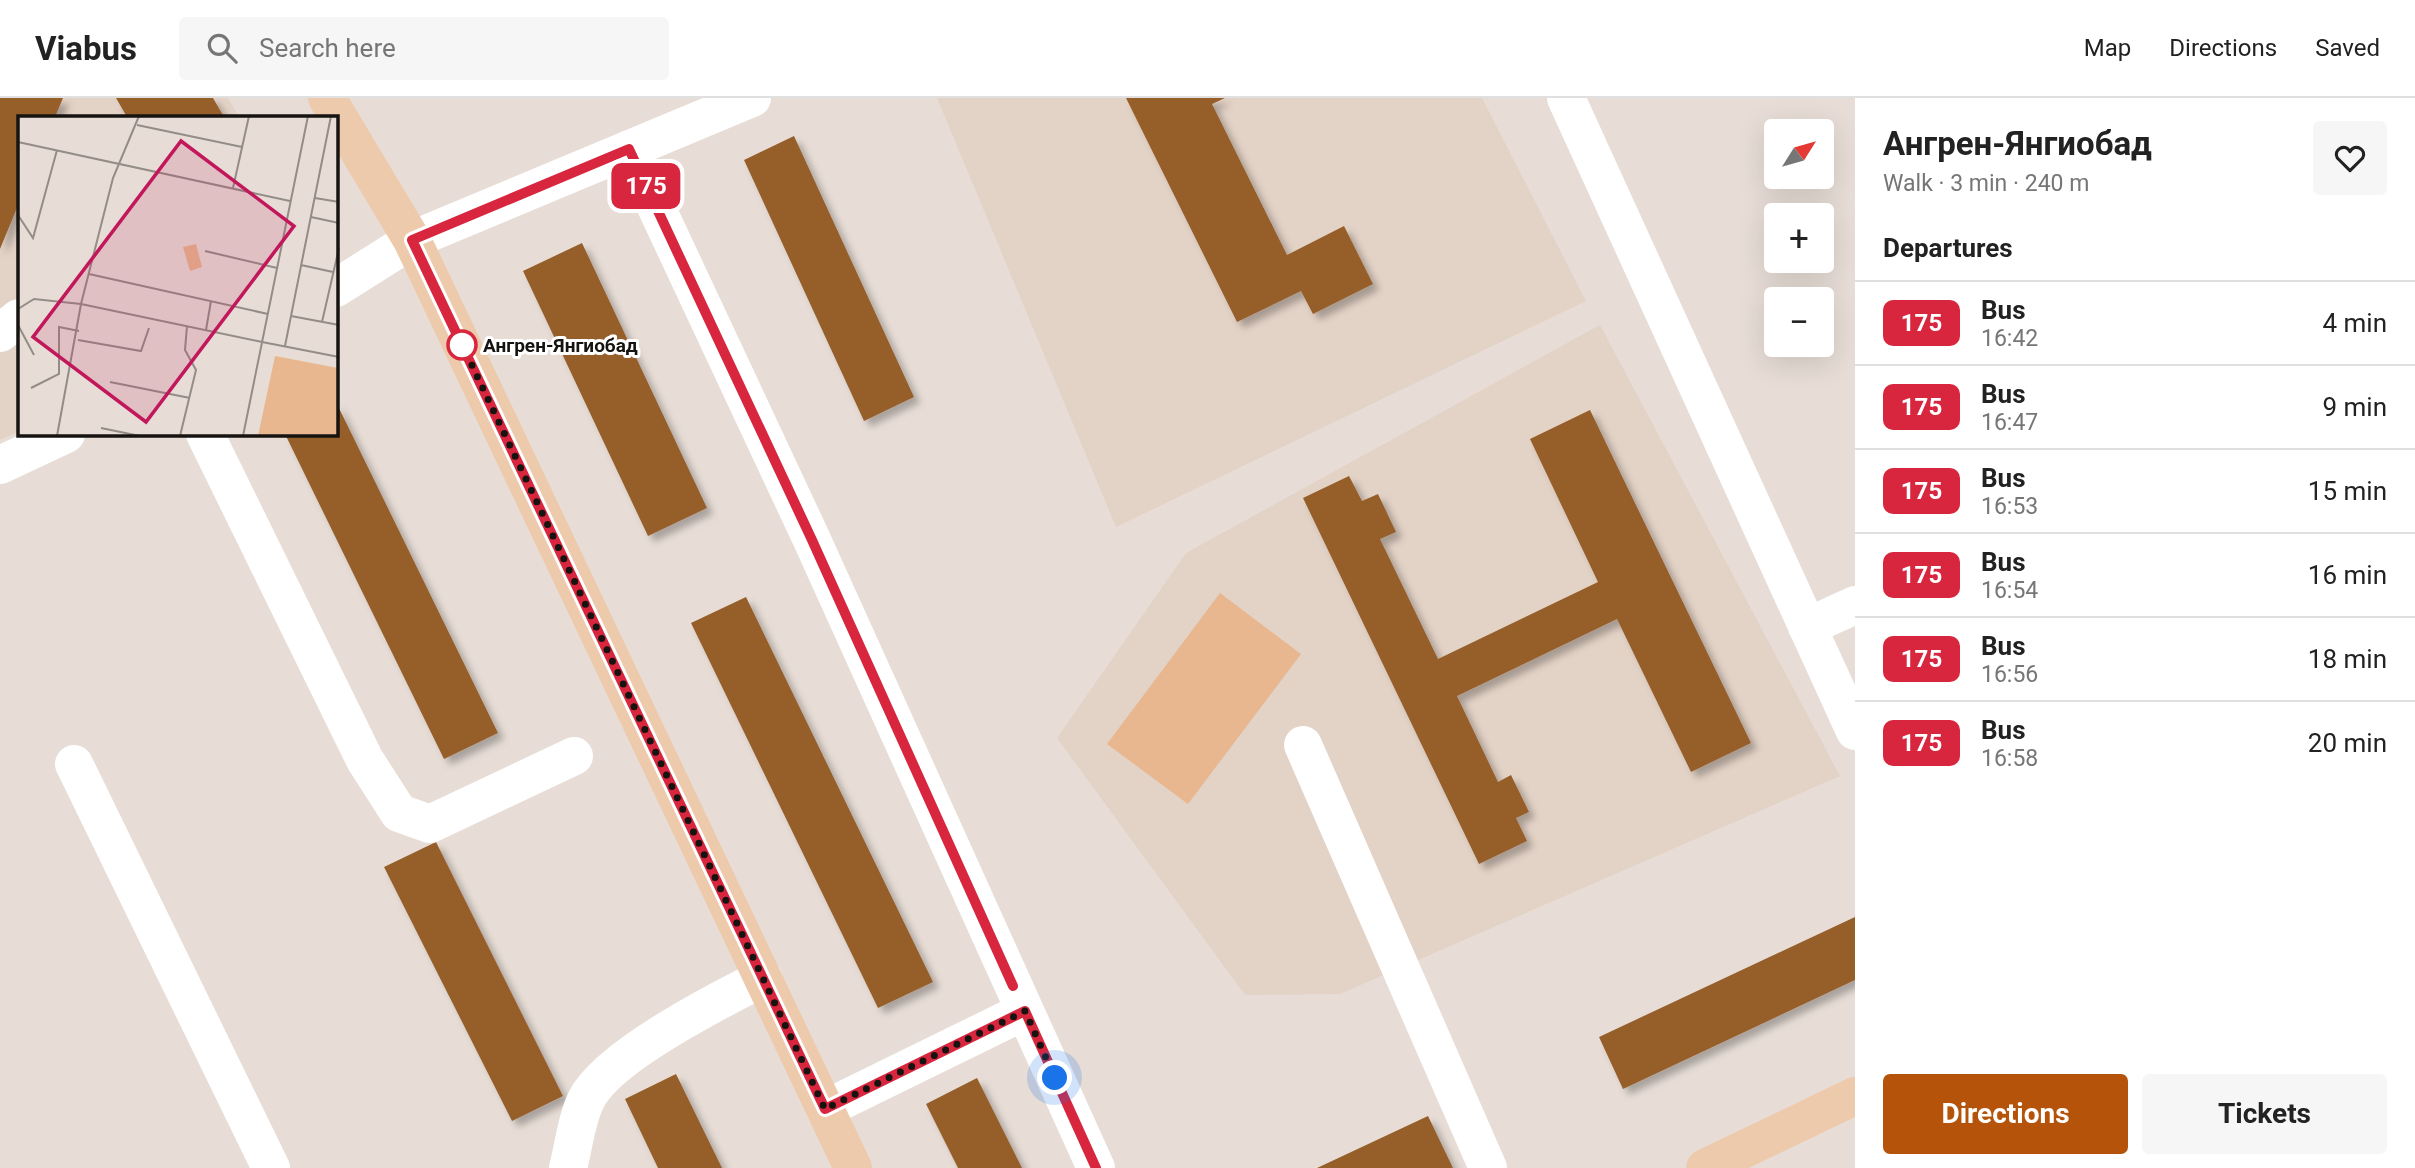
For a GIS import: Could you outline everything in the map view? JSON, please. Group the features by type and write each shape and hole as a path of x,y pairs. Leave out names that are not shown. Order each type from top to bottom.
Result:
{"main road":[{"path":"327,98 338,116"},
{"path":"338,116 412,240 853,1168"},
{"path":"1705,1168 1855,1096"}],"street":[{"path":"338,287 412,240 752,98"},
{"path":"1566,98 1855,731"},
{"path":"629,149 812,540 1096,1168"},
{"path":"0,333 18,319"},
{"path":"0,465 62,436"},
{"path":"206,436 365,760 399,813 430,824 574,756"},
{"path":"1807,627 1855,605"},
{"path":"1303,744 1488,1168"},
{"path":"74,764 271,1168"},
{"path":"568,1168 576,1128 587,1098 607,1073 699,1011 763,978"},
{"path":"825,1109 1025,1011"}],"shaded area":[{"path":"0,98 228,98 238,116 18,116 18,431 0,440"},
{"path":"937,98 1482,98 1586,301 1116,527"},
{"path":"1600,325 1840,776 1340,994 1245,995 1057,738 1186,553"},
{"path":"1220,593 1301,654 1188,804 1107,744"}],"building":[{"path":"0,98 63,98 55,116 18,116 18,205 0,249"},
{"path":"116,98 213,98 223,116 126,116"},
{"path":"1126,98 1225,98 1212,104 1287,255 1344,226 1373,284 1313,314 1301,291 1237,322"},
{"path":"794,136 914,397 864,421 744,160"},
{"path":"582,243 707,508 648,536 523,271"},
{"path":"338,406 498,733 444,759 286,436 338,436"},
{"path":"1590,410 1751,743 1691,772 1617,619 1457,696 1498,782 1511,775 1529,812 1516,818 1527,841 1479,864 1303,498 1349,476 1362,501 1378,494 1396,532 1380,539 1438,659 1598,582 1530,439"},
{"path":"746,597 933,982 878,1008 691,623"},
{"path":"436,842 563,1096 512,1121 384,867"},
{"path":"1855,917 1855,980 1623,1089 1599,1037"},
{"path":"676,1074 722,1168 658,1168 625,1099"},
{"path":"977,1078 1022,1168 958,1168 926,1104"},
{"path":"1428,1116 1453,1168 1317,1168"}],"bus line":[{"name":"175","path":"1013,986 812,540 629,149 412,240 825,1109 1025,1011 1096,1168"}],"place":[{"name":"Ангрен-Янгиобад","path":"462,345"}],"route":[{"path":"462,345 459,338 825,1109 1025,1011 1055,1078"}]}
